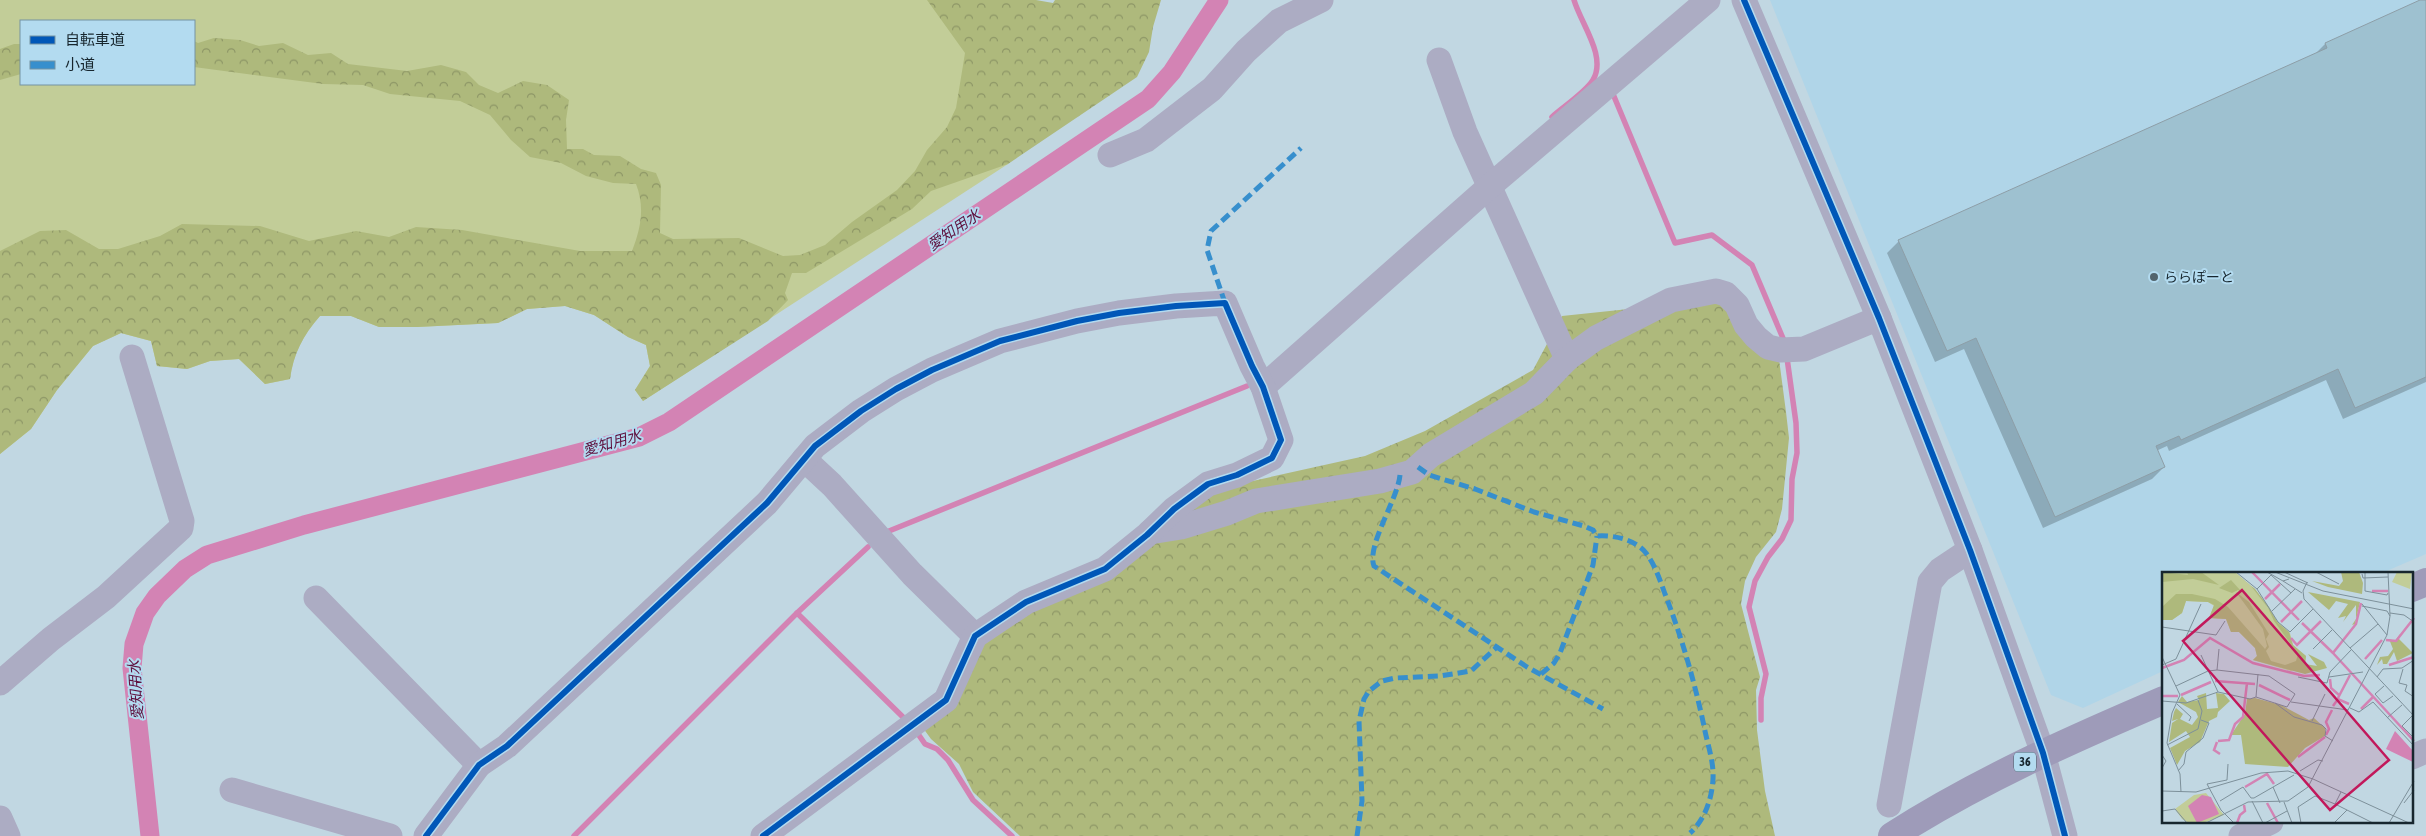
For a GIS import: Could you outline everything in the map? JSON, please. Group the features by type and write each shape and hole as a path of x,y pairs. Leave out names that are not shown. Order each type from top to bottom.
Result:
{"main road":[{"path":"2414,587 2426,582"},
{"name":"36","path":"1892,836 1972,790 2043,753 2162,701"}],"street":[{"path":"1110,155 1146,140 1212,89 1246,51 1279,21 1321,0"},
{"path":"1264,386 1490,186 1708,0"},
{"path":"1744,0 1879,318 1970,550 2043,753 2065,836"},
{"path":"1439,60 1465,132 1567,359"},
{"path":"1150,532 1181,527 1228,513 1256,501 1380,481 1412,472 1432,455 1534,393 1567,359 1596,338 1671,300 1716,291 1726,294 1737,305 1746,325 1756,338 1768,347 1781,350 1804,349 1879,318"},
{"path":"426,836 479,765 507,746 767,502 815,446 861,411 932,370 1000,341 1077,321 1119,313 1176,306 1225,303 1252,366 1264,386 1281,440 1272,458 1237,475 1208,484 1174,509 1150,532 1105,569 1026,602 975,636 946,700 763,836"},
{"path":"0,683 51,639 106,596 181,528 182,521 132,357"},
{"path":"804,459 832,485 912,574 975,636"},
{"path":"1889,804 1930,582 1940,570 1970,550"},
{"path":"316,598 479,765"},
{"path":"2414,756 2426,751"},
{"path":"232,790 390,836"},
{"path":"0,818 8,836"},
{"path":"2241,836 2267,824"}],"shaded area":[{"name":"ららぽーと","path":"1770,0 2426,0 2426,554 2384,572 2162,572 2162,671 2083,708 2051,695"}],"green space":[{"path":"0,0 1036,0 1008,164 643,401 635,390 650,366 646,345 628,337 594,315 565,306 527,309 498,323 417,327 379,327 351,316 320,316 300,345 290,379 265,384 239,359 210,361 187,369 157,366 151,341 121,333 93,346 57,390 31,429 0,454"},
{"path":"927,0 1036,0 1053,3 1055,0 1161,0 1153,27 1149,52 1137,77 1008,164 931,191 912,209 806,273 792,273 785,293 788,300 768,321 643,401 635,390 650,366 646,345 628,337 594,315 565,306 527,309 498,323 417,327 379,327 351,316 320,316 300,346 290,379 265,384 239,359 210,361 187,369 157,366 151,341 121,333 93,346 57,390 31,429 0,454 0,251 40,231 66,230 99,249 118,249 160,236 182,224 260,226 309,241 356,231 389,237 416,227 462,230 580,251 632,251 641,218 639,193 636,184 613,183 586,176 561,163 530,157 511,140 490,115 460,101 390,94 363,85 323,84 195,67 195,42 198,43 214,38 240,40 259,46 283,43 308,55 331,53 348,64 407,71 441,65 466,72 479,85 498,93 523,81 547,85 569,100 566,120 567,149 583,149 594,155 620,156 641,169 656,173 661,185 660,233 673,239 739,238 783,256 800,255 825,245 852,222 897,190 915,171 927,150 947,127 956,108 965,53"},
{"path":"20,44 20,74 0,80 0,49"},
{"path":"1718,301 1779,359 1786,412 1789,438 1782,509 1776,532 1756,557 1745,581 1741,604 1760,677 1756,690 1757,730 1765,791 1775,836 1020,836 973,792 959,764 931,739 923,728 987,640 1212,490 1365,456 1425,431 1533,370 1562,316"}],"building":[{"path":"2420,0 2426,0 2426,377 2355,408 2338,369 2181,440 2179,436 2156,446 2165,467 2055,517 1976,338 1947,351 1898,240 2327,48 2325,43"}],"waterway":[{"name":"愛知用水","path":"150,836 132,668 134,644 145,613 157,596 185,569 207,555 304,525 639,437 669,422 1148,99 1172,72 1219,0"},
{"path":"1552,117 1590,85 1596,71 1595,50 1574,0"},
{"path":"1613,94 1675,243 1712,235 1752,265 1785,343"},
{"path":"1761,720 1761,698 1766,674 1749,607 1755,581 1768,557 1782,539 1791,520 1792,479 1797,453 1796,423 1787,358"},
{"path":"889,531 1247,386"},
{"path":"574,836 797,613 868,547"},
{"path":"797,613 908,722"},
{"path":"916,731 925,744 937,749 948,760 973,800 1012,836"}],"marked path":[{"path":"1225,303 1207,250 1211,231 1301,148"},
{"path":"1418,467 1429,475 1475,489 1534,512 1584,526 1593,530 1597,536 1617,537 1630,541 1646,553 1659,578 1682,643 1696,692 1711,759 1713,772 1711,794 1704,815 1690,833"},
{"path":"1400,475 1394,497 1374,547 1374,566 1527,667 1603,709"},
{"path":"1541,674 1554,663 1560,653 1593,565 1597,536"},
{"path":"1357,836 1362,801 1359,721 1364,699 1369,691 1382,681 1395,678 1440,676 1471,671 1497,647"}],"cycle path":[{"path":"1744,0 1879,318 1970,550 2043,753 2065,836"},
{"path":"426,836 479,765 507,746 767,503 815,446 861,411 896,389 932,370 1000,341 1077,321 1119,313 1176,306 1225,303 1263,387 1281,440 1272,458 1237,475 1208,484 1174,509 1147,535 1105,569 1026,602 975,636 946,700 763,836"}],"place":[{"name":"ららぽーと","path":"2154,277"}]}
